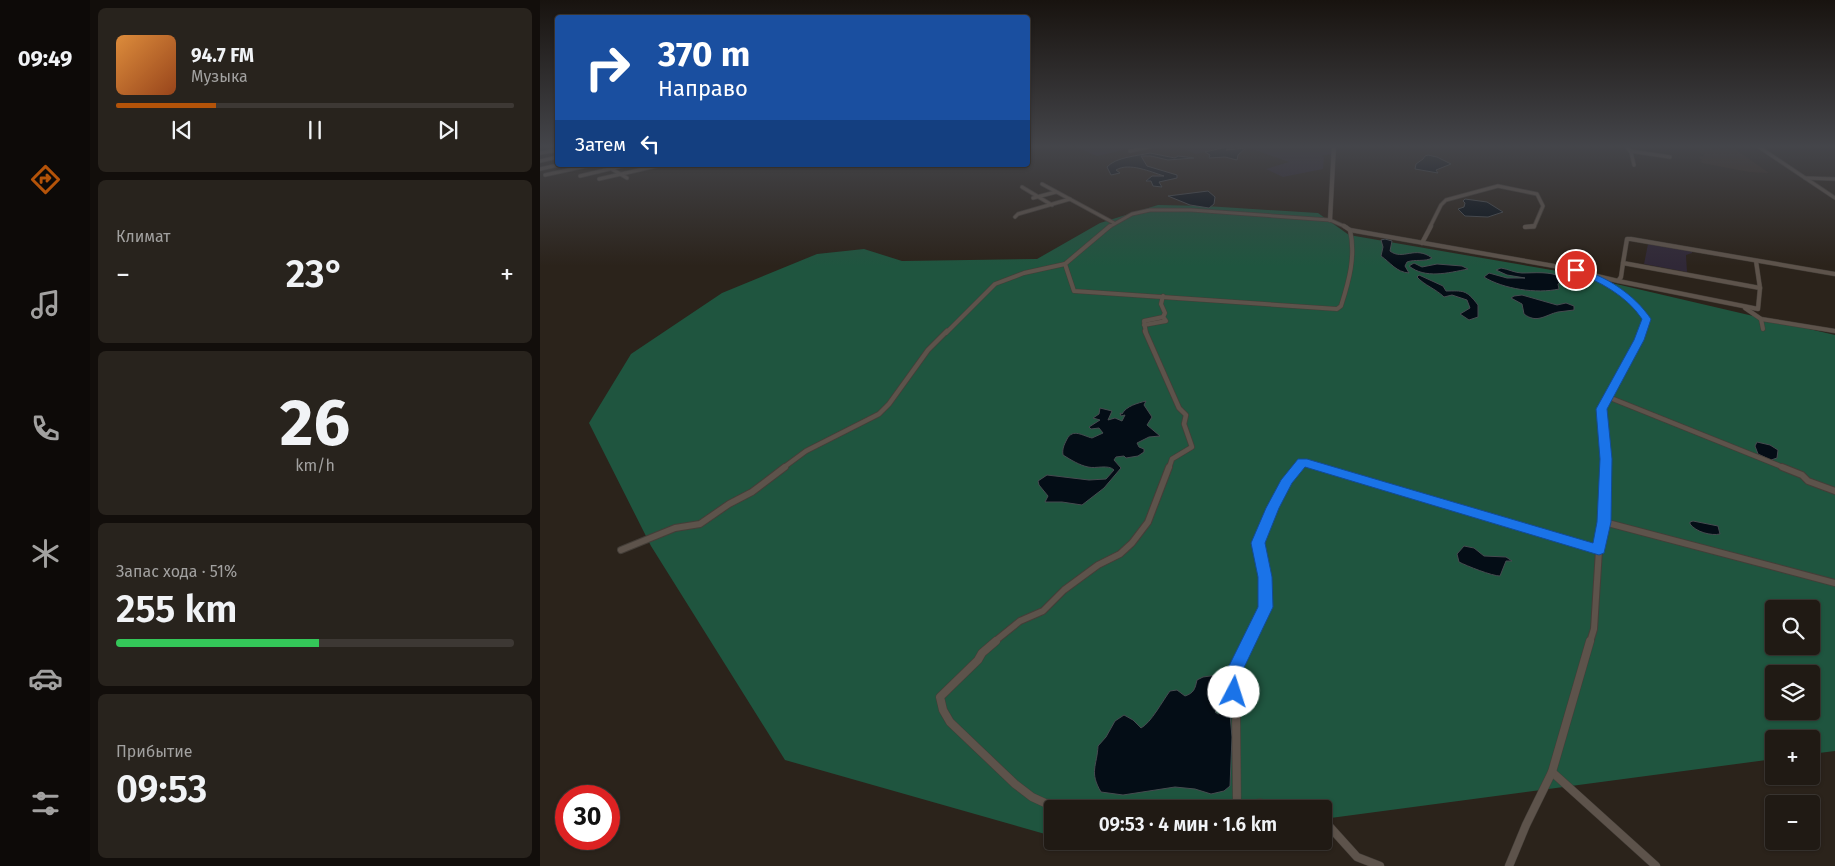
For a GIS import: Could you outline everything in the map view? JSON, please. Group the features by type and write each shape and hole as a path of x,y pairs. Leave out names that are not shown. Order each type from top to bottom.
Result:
{"street":[{"path":"1044,185 1114,223"},
{"path":"1330,220 1332,185"},
{"path":"1815,185 1835,198"},
{"path":"1422,243 1441,205 1446,200 1496,186 1527,191 1540,197 1544,206 1534,227 1525,227"},
{"path":"1022,187 1052,205"},
{"path":"1033,198 1056,192"},
{"path":"1015,218 1018,214 1070,199"},
{"path":"621,550 675,528 700,524 729,504 752,492 806,451 879,414 889,404 928,350 995,284 1024,273 1066,264 1114,223 1140,212 1170,210 1330,220 1338,222 1350,230 1554,266 1593,276 1758,309 1760,288 1756,261"},
{"path":"1066,264 1065,268 1074,291 1337,309 1341,306 1351,268 1353,254 1350,230"},
{"path":"1618,281 1621,277 1627,239 1835,274"},
{"path":"1623,263 1760,288"},
{"path":"1509,866 1526,825 1552,772 1594,629 1599,550 1604,522 1606,459 1601,409 1639,340 1646,319 1626,296 1593,276"},
{"path":"1044,803 1032,797 1015,784 950,722 943,710 940,697 1001,636 1020,621 1043,611 1064,590 1098,564 1120,554 1132,543 1148,522 1172,458 1192,447 1184,424 1186,415 1179,408 1144,325 1144,321 1163,317 1165,313 1161,304 1163,296"},
{"path":"1742,306 1761,319 1835,331"},
{"path":"1761,319 1763,329"},
{"path":"1608,397 1802,475 1808,481 1835,491"},
{"path":"1237,800 1236,716 1232,676 1265,607 1265,577 1258,543 1272,508 1287,480 1302,462 1599,550"},
{"path":"1604,522 1835,583"},
{"path":"1552,772 1656,866"},
{"path":"1332,830 1348,849 1357,856 1380,866"}],"shaded area":[{"path":"1208,191 1215,197 1214,204 1209,208 1190,205 1168,196"},
{"path":"1465,199 1487,202 1503,212 1488,217 1465,216 1458,209 1464,207 1465,203 1463,201"},
{"path":"1381,240 1392,241 1390,251 1395,254 1420,253 1432,258 1407,262 1405,266 1409,273 1401,271 1381,256 1383,247"},
{"path":"1648,244 1692,251 1692,253 1686,255 1687,272 1644,264"},
{"path":"1414,263 1422,267 1437,264 1462,266 1468,269 1429,274 1422,273 1409,266"},
{"path":"1501,268 1519,273 1552,274 1562,277 1562,280 1558,284 1559,289 1531,291 1501,285 1484,277 1489,273 1507,278 1525,278 1507,275 1496,270"},
{"path":"1419,275 1443,286 1446,291 1460,291 1470,296 1478,305 1478,317 1469,320 1460,314 1470,308 1467,300 1452,295 1444,297 1420,280 1417,277"},
{"path":"1522,295 1557,305 1566,303 1574,306 1574,310 1558,312 1537,319 1529,317 1524,314 1522,304 1511,298"},
{"path":"1146,401 1144,405 1152,417 1147,425 1160,436 1149,437 1137,443 1139,447 1144,449 1144,452 1138,456 1116,457 1114,460 1121,468 1104,488 1082,505 1045,502 1048,496 1038,481 1047,475 1089,480 1106,479 1114,470 1109,467 1085,466 1063,455 1069,436 1075,433 1092,438 1103,433 1099,428 1091,429 1089,427 1100,420 1093,418 1099,414 1100,408 1112,411 1108,420 1115,418 1122,421 1125,415 1121,416 1120,413 1122,414 1132,405"},
{"path":"1757,442 1770,445 1778,450 1777,458 1771,460 1758,454 1755,446"},
{"path":"1693,521 1718,526 1720,534 1708,534 1700,531 1690,524"},
{"path":"1464,546 1474,548 1484,556 1506,557 1512,561 1506,561 1500,576 1486,573 1459,562 1457,554"},
{"path":"1218,675 1229,684 1231,690 1231,698 1215,712 1218,714 1226,712 1230,714 1232,737 1230,786 1224,791 1211,794 1195,789 1175,787 1123,795 1101,792 1095,779 1098,746 1106,737 1115,721 1124,715 1141,728 1153,716 1170,691 1177,690 1185,696 1194,690 1197,680 1203,677"}],"green space":[{"path":"1158,205 1318,213 1349,235 1569,273 1835,335 1835,751 1820,753 1820,730 1765,730 1765,760 1332,818 1332,800 1044,800 1044,834 785,760 651,546 589,423 631,354 722,293 817,254 864,249 902,261 1037,259 1100,223"}],"route":[{"path":"1234,692 1232,676 1265,607 1265,577 1258,543 1272,508 1284,489 1287,480 1302,462 1487,515 1599,550 1604,522 1606,459 1601,409 1639,340 1646,319 1644,314 1626,296 1593,276 1576,270"}]}
